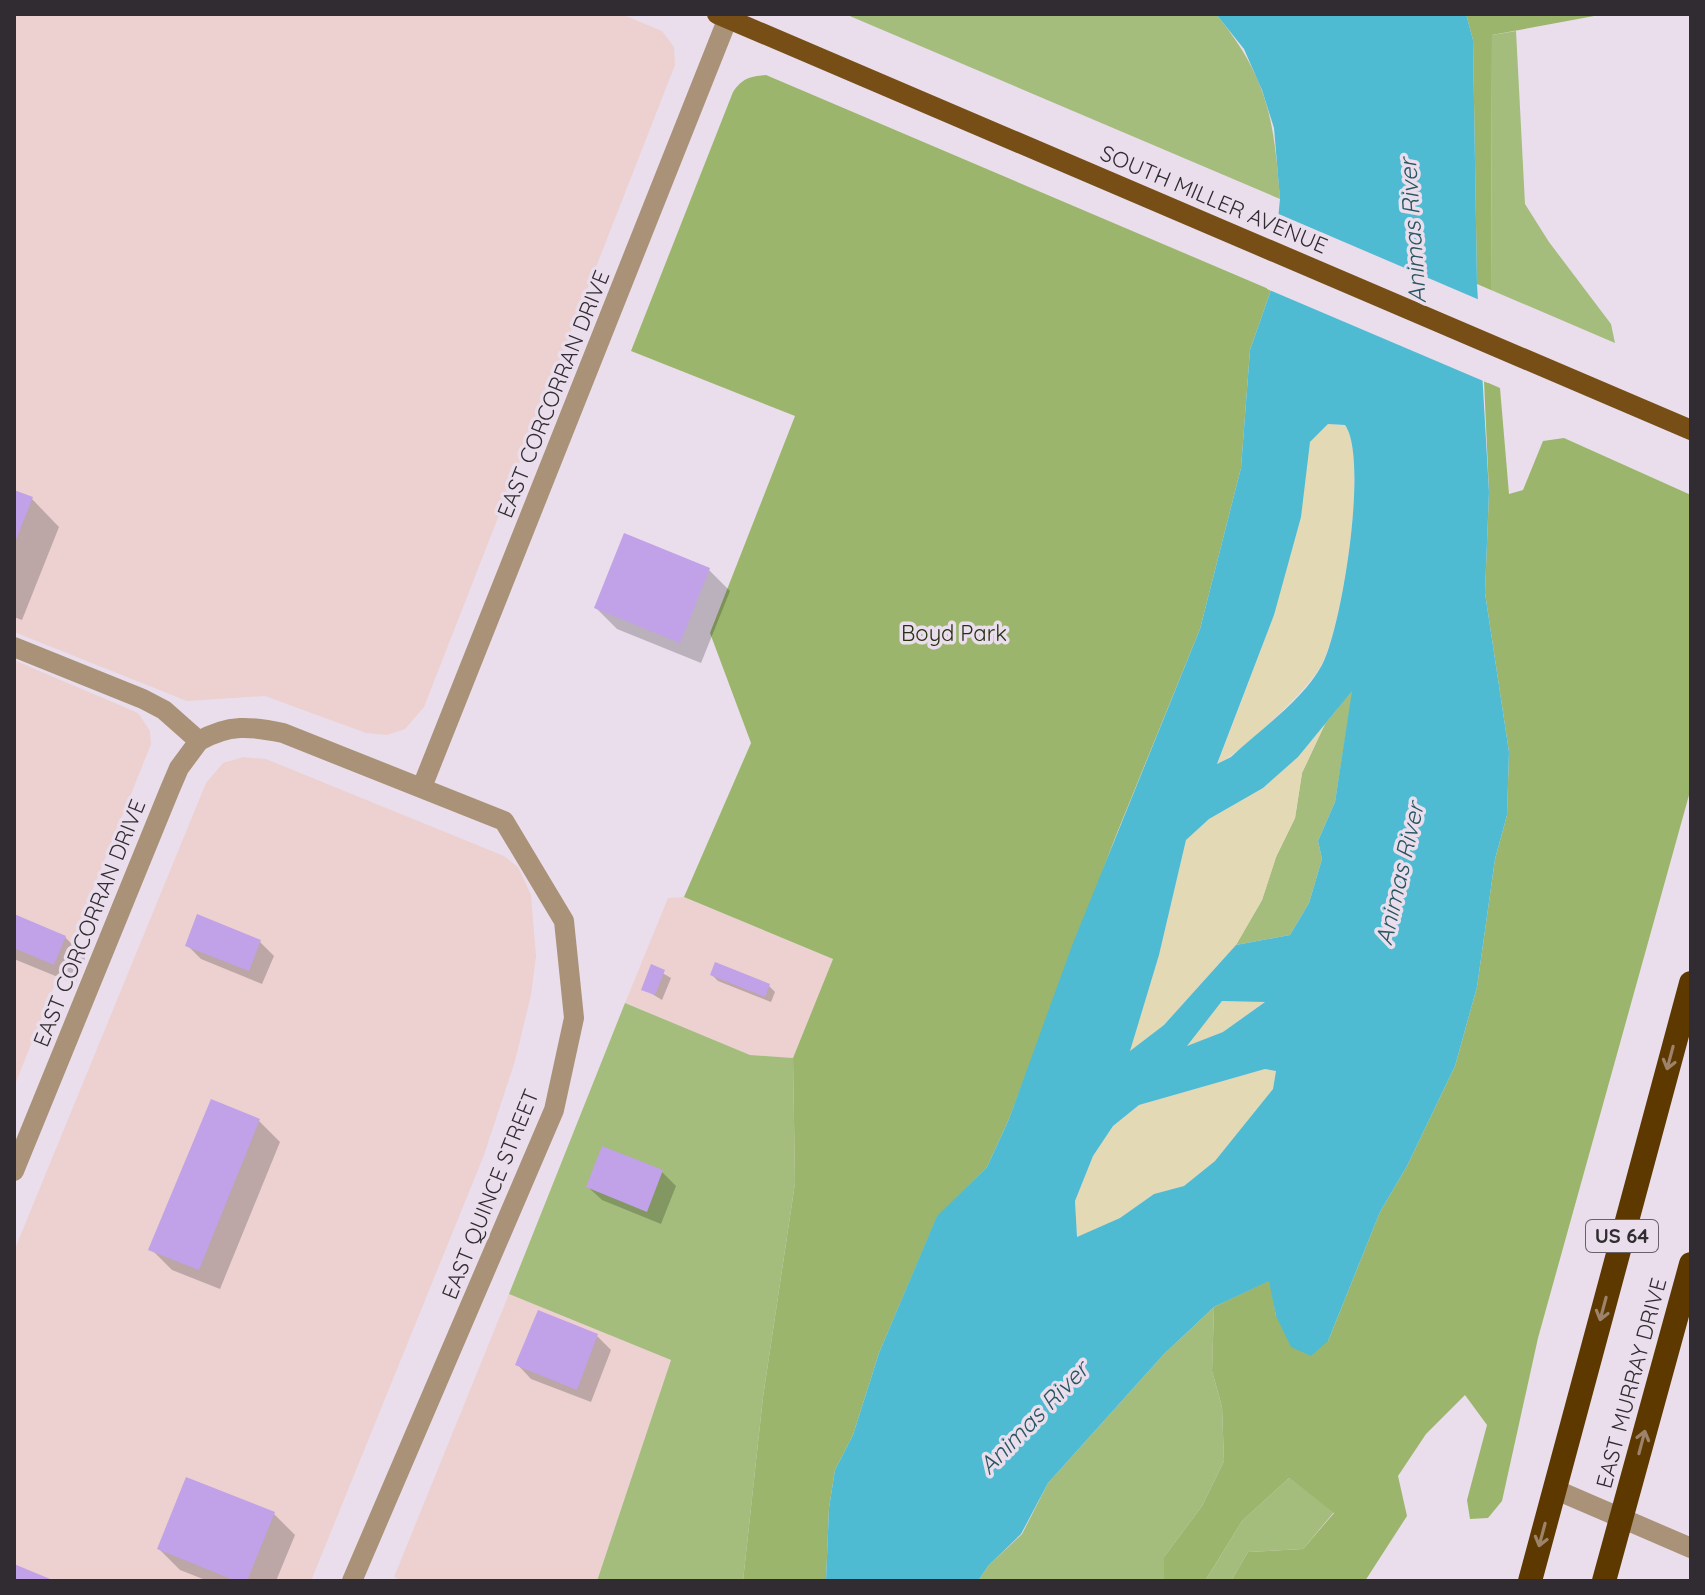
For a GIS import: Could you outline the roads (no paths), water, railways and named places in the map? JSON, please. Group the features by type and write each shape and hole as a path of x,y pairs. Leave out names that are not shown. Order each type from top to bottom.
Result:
{"highway":[{"name":"US 64","path":"1530,1581 1691,983"},
{"name":"EAST MURRAY DRIVE","path":"1604,1581 1691,1264"}],"main road":[{"name":"SOUTH MILLER AVENUE","path":"723,16 1691,430"}],"street":[{"name":"EAST CORCORRAN DRIVE","path":"422,787 723,16"},
{"path":"14,647 143,699 164,710 199,741 221,729 249,726 283,733 422,787"},
{"name":"EAST CORCORRAN DRIVE","path":"14,1171 179,768 199,741"},
{"name":"EAST QUINCE STREET","path":"352,1581 554,1110 574,1018 564,921 504,821 422,787"},
{"path":"1554,1489 1691,1548"}],"water":[{"name":"Animas River","path":"1216,14 1466,14 1473,40 1477,284 1489,492 1485,593 1509,752 1507,815 1495,859 1477,987 1455,1066 1407,1166 1380,1212 1328,1341 1311,1356 1291,1347 1276,1316 1269,1281 1214,1307 1164,1354 1048,1483 1021,1534 988,1566 978,1581 826,1581 829,1508 835,1470 853,1435 879,1353 937,1216 987,1167 1009,1119 1073,943 1200,629 1241,468 1250,350 1271,290 1280,199 1274,128 1244,49","holes":["1328,424 1345,425 1352,443 1354,505 1350,543 1330,645 1314,678 1293,702 1231,757 1217,764 1274,615 1301,517 1310,442","1352,691 1335,802 1318,841 1322,859 1309,903 1290,935 1236,945 1164,1025 1130,1051 1159,955 1186,840 1209,819 1263,788 1298,757","1222,1001 1265,1002 1223,1032 1187,1046","1265,1069 1276,1071 1273,1089 1215,1161 1184,1186 1154,1194 1120,1218 1077,1237 1075,1201 1093,1156 1113,1126 1139,1105"]}],"park label":[{"name":"Boyd Park","path":"954,633"}]}
